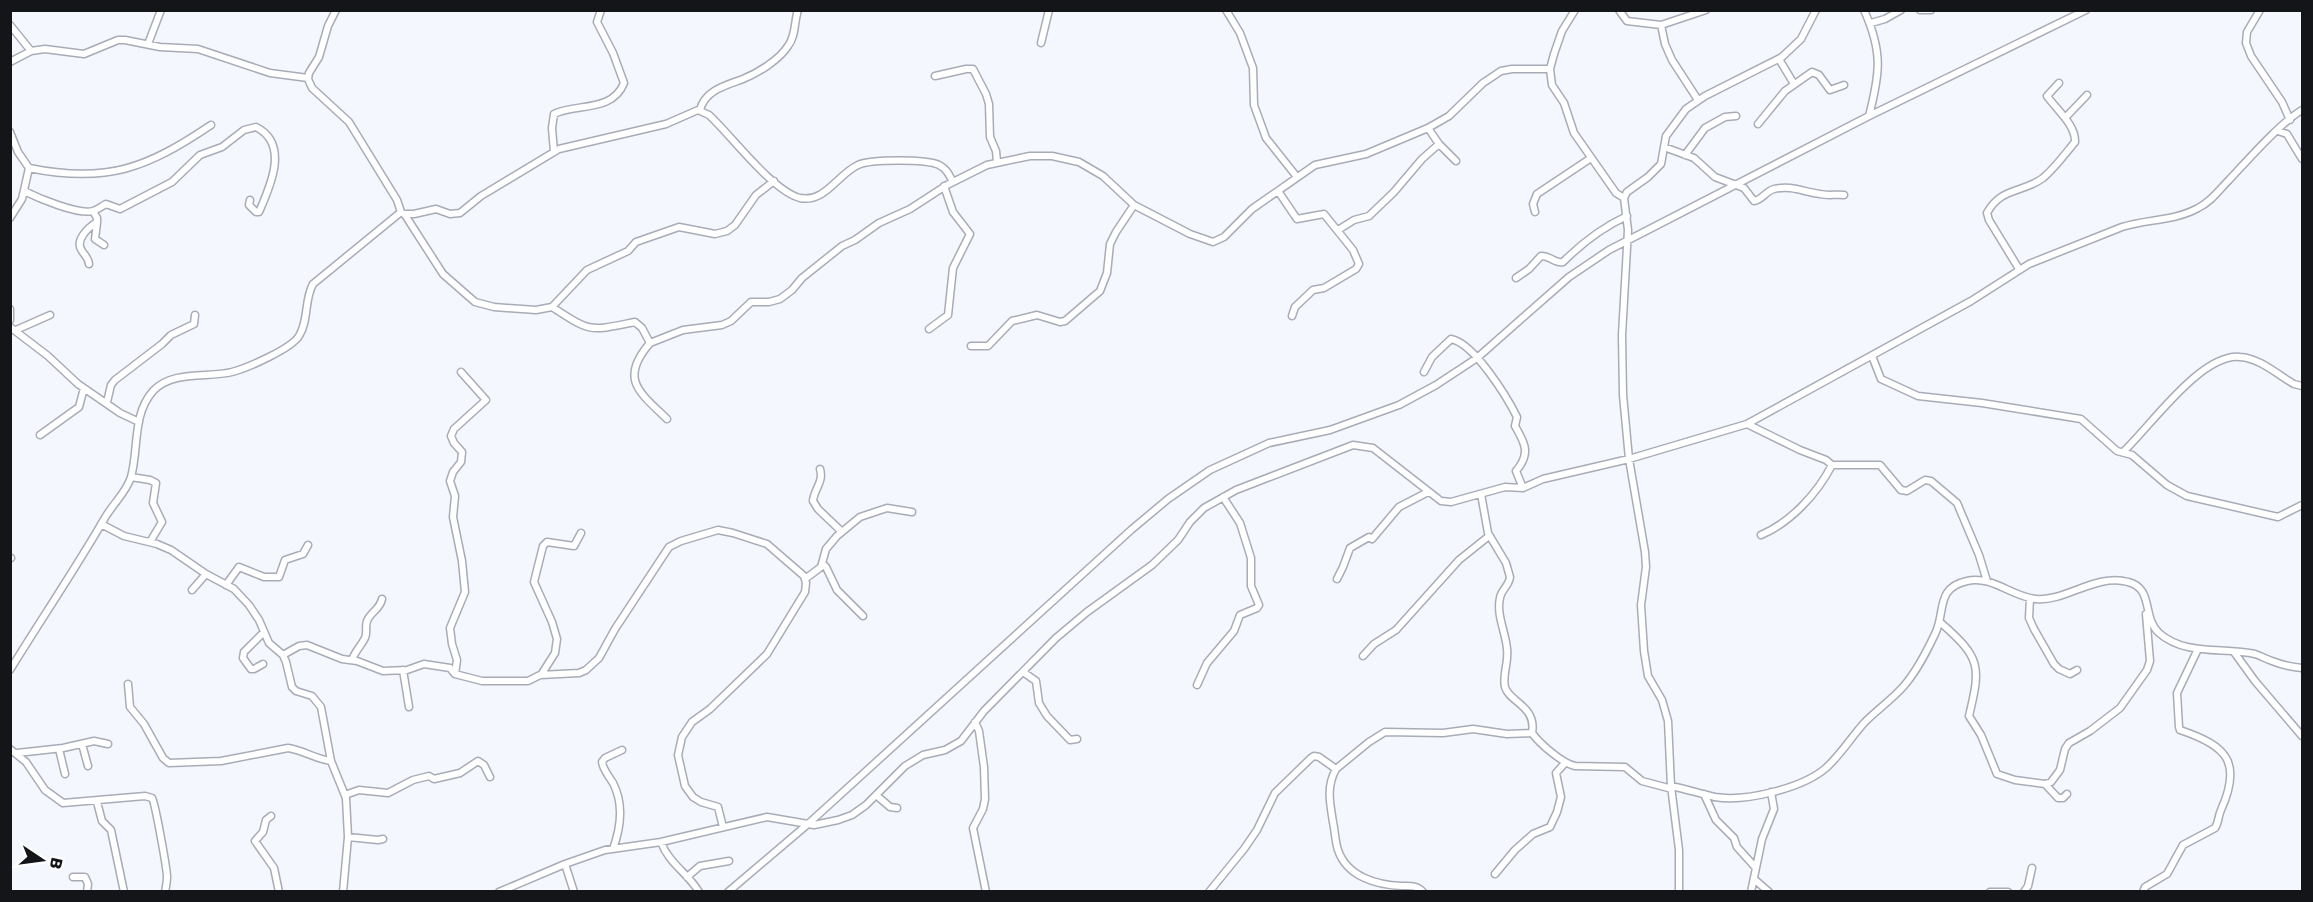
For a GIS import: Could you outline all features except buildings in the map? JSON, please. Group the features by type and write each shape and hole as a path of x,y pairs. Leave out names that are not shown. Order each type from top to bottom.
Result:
{"street":[{"path":"148,44 161,10"},
{"path":"336,10 328,26 319,57 309,73 308,78 312,88 349,122 403,213 443,274 475,302 483,306 536,310 552,307 587,270 628,250 636,242 679,227 716,234 727,231 735,225 756,195 774,181"},
{"path":"554,152 552,128 554,114 560,111 596,106 623,87 623,79 597,22 602,10"},
{"path":"10,670 131,474 140,415 155,389 167,381 231,372 290,346 300,336 304,325 307,298 313,284 403,213 436,208 450,214 460,213 481,196 554,152 666,124 700,110 705,99 724,85 748,76 779,57 790,45 798,10"},
{"path":"1041,43 1049,10"},
{"path":"1226,10 1240,33 1253,68 1254,105 1265,134 1297,177"},
{"path":"1575,10 1562,31 1550,69 1552,86 1564,103 1575,133 1591,158 1616,193 1624,198"},
{"path":"1619,10 1627,21 1661,25 1706,10"},
{"path":"1679,891 1678,840 1668,721 1662,700 1648,676 1644,651 1641,604 1646,567 1645,552 1629,459 1623,394 1622,335 1628,239 1624,198 1627,192 1657,169 1662,160 1669,130 1686,109 1698,100 1779,59 1802,39 1816,10"},
{"path":"1864,10 1871,23 1879,64 1876,92 1869,116"},
{"path":"1871,23 1886,19 1901,10"},
{"path":"1920,10 1931,10"},
{"path":"728,891 808,824 1131,530 1168,499 1210,470 1269,443 1330,430 1400,405 1436,386 1477,358 1569,277 1628,239 1869,116 2086,10"},
{"path":"2260,10 2247,32 2246,43 2251,56 2282,102 2290,120"},
{"path":"10,25 31,51"},
{"path":"1661,25 1665,44 1672,60 1698,100"},
{"path":"10,62 31,51 52,50 84,54 118,40 160,47 198,49 270,73 308,78"},
{"path":"1779,59 1794,84"},
{"path":"935,76 973,69 989,104 990,137 998,162"},
{"path":"667,419 643,395 634,381 638,357 650,343 683,330 722,325 731,321 751,302 769,302 780,299 802,278 843,246 879,223 910,209 944,186 987,165 1042,155 1079,162 1102,176 1134,205 1190,234 1213,242 1224,237 1252,209 1320,163 1366,154 1428,128 1456,111 1477,88 1496,73 1512,69 1550,69"},
{"path":"1758,124 1785,91 1814,71 1830,90 1844,85"},
{"path":"2019,269 1987,213 1998,199 2007,193 2031,185 2043,178 2075,142 2076,138 2065,118 2047,96 2059,83"},
{"path":"2065,118 2088,95"},
{"path":"700,110 710,115 774,181 796,196 814,198 859,164 878,161 932,162 947,170 953,182"},
{"path":"500,891 565,864 613,849 661,842 767,817 808,824 838,820 852,815 905,766 917,759 956,745 967,735 975,722 1056,638 1087,612 1152,565 1178,540 1196,515 1223,497 1357,445 1373,448 1428,492 1446,502 1504,487 1522,488 1543,479 1629,459 1747,424 1971,301 2038,259 2134,223 2150,223 2198,209 2212,198 2278,131 2302,111"},
{"path":"1685,155 1705,128 1725,117 1736,116"},
{"path":"10,132 18,152 29,168 62,175 100,175 140,165 184,143 211,125"},
{"path":"24,191 54,204 93,211 106,204 120,209 172,182 200,155 222,147 244,130 256,127 272,143 275,173 259,212 249,205 250,200"},
{"path":"1428,128 1439,144 1456,161"},
{"path":"2278,131 2287,134 2302,159"},
{"path":"1338,230 1354,220 1369,216 1439,144"},
{"path":"1664,147 1701,162 1715,177 1744,188 1754,201 1759,200 1772,189 1796,188 1816,194 1844,195"},
{"path":"1535,212 1533,204 1537,194 1591,158"},
{"path":"10,218 16,211 24,191 29,168"},
{"path":"929,329 948,315 953,268 970,234 953,212 944,186"},
{"path":"1278,191 1297,219 1323,213 1357,257 1358,266 1324,288 1313,291 1295,307 1292,316"},
{"path":"971,346 988,346 1012,321 1037,315 1060,322 1065,321 1093,298 1104,283 1110,244 1134,205"},
{"path":"93,211 98,218 94,236 96,241 104,245"},
{"path":"1516,278 1529,269 1541,256 1563,262 1597,233 1627,216"},
{"path":"89,264 79,243 85,232 97,222"},
{"path":"552,307 584,327 612,328 637,323 650,343"},
{"path":"10,309 10,320"},
{"path":"13,329 50,315"},
{"path":"107,402 111,385 115,380 167,338 194,324 195,315"},
{"path":"13,329 84,388 120,413 139,422"},
{"path":"1424,372 1432,357 1452,339 1457,340 1477,358 1492,376 1517,417 1515,426 1525,445 1522,463 1516,471 1522,488"},
{"path":"1872,356 1881,379 1910,394 2086,420 2117,451 2132,455 2167,485 2187,496 2278,517 2302,506"},
{"path":"2123,452 2167,404 2216,363 2241,357 2255,361 2294,384 2302,386"},
{"path":"455,674 457,660 450,628 465,592 462,561 453,517 455,496 450,481 453,472 461,462 462,452 451,436 454,429 486,400 461,372"},
{"path":"40,435 79,407 84,388"},
{"path":"1747,424 1833,465 1880,465 1899,489 1904,491 1925,480 1931,481 1958,503 1987,581"},
{"path":"1761,535 1795,513 1833,465"},
{"path":"820,469 821,480 813,501 841,531"},
{"path":"131,474 156,483 153,502 162,522 150,542"},
{"path":"1336,579 1344,567 1350,548 1369,537 1372,539 1399,507 1428,492"},
{"path":"1481,494 1489,536 1506,563 1510,577 1500,598 1500,616 1507,649 1505,687 1533,722 1532,733 1565,763 1575,766 1624,767 1642,781 1672,788 1723,797 1756,796 1804,781 1827,767 1844,750 1862,726 1907,682 1925,655 1941,623 1943,601 1949,590 1968,580 1987,581 2030,598 2042,599 2099,582 2119,580 2133,583 2145,595 2147,611 2154,628 2165,637 2181,645 2198,649 2254,654 2286,666 2302,668"},
{"path":"1197,685 1199,676 1207,663 1234,631 1240,615 1257,608 1259,604 1251,586 1251,558 1240,523 1223,497"},
{"path":"805,579 823,564 826,549 841,531 860,517 887,508 912,512"},
{"path":"101,524 124,536 171,550 239,594 249,605 274,649 283,655 292,687 296,691 312,696 321,707 331,761 345,795 348,837 343,891"},
{"path":"283,655 299,646 307,645 342,659 352,660 383,671 403,670 424,664 450,668 455,674 482,681 528,681 540,675 579,673 599,658 663,553 681,541 718,530 767,544 790,562 805,579 805,592 767,654 710,709 692,722 679,745 678,755 685,786 693,797 718,807 723,827"},
{"path":"540,675 555,653 556,639 552,622 534,582 542,550 547,542 574,546 580,533"},
{"path":"1363,656 1374,644 1396,630 1459,560 1489,536"},
{"path":"226,585 238,567 264,577 279,577 285,560 303,554 308,545"},
{"path":"823,564 837,590 863,616"},
{"path":"192,590 206,574"},
{"path":"2030,598 2029,618 2050,657 2059,669 2065,672 2070,674 2077,670"},
{"path":"352,660 365,638 365,624 369,616 379,607 382,599"},
{"path":"2045,784 2060,770 2065,749 2069,744 2120,708 2147,670 2150,661 2145,621 2147,611"},
{"path":"1941,623 1959,639 1975,662 1976,682 1969,716 1997,774 2015,780 2045,784 2058,798 2063,798 2067,794"},
{"path":"263,664 253,669 246,665 243,658 244,652 264,632"},
{"path":"2143,891 2145,887 2167,874 2183,845 2215,828 2229,792 2231,767 2228,760 2214,746 2180,730 2179,727 2176,693 2198,649"},
{"path":"2234,652 2255,681 2302,736"},
{"path":"403,670 409,707"},
{"path":"1023,672 1036,681 1037,698 1047,716 1070,740 1077,739"},
{"path":"129,684 133,711 144,724 163,758 169,763 220,761 288,748 331,761"},
{"path":"975,722 979,731 984,767 985,799 983,809 973,828 986,891"},
{"path":"1423,891 1416,887 1377,884 1366,880 1341,857 1328,797 1336,769 1385,732 1443,733 1473,729 1502,733 1532,733"},
{"path":"14,751 59,748 94,741 108,744"},
{"path":"82,744 88,766"},
{"path":"59,748 65,774"},
{"path":"613,849 621,820 620,808 618,794 602,762 605,758 622,750"},
{"path":"14,751 26,762 45,790 63,803 97,802 145,796 152,798 156,806 167,873 165,891"},
{"path":"1209,891 1257,830 1275,793 1311,758 1319,757 1336,769"},
{"path":"345,795 358,790 388,794 413,780 429,776 434,779 460,773 480,761 490,777"},
{"path":"1495,874 1515,850 1533,834 1550,827 1561,798 1556,773 1565,763"},
{"path":"1751,891 1762,839 1774,808 1771,792"},
{"path":"1704,794 1716,820 1734,838 1737,847 1756,868"},
{"path":"876,795 890,807 897,808"},
{"path":"97,802 102,821 111,830 124,891"},
{"path":"271,816 266,820 264,831 255,842 274,868 279,891"},
{"path":"348,837 374,840 383,838"},
{"path":"661,842 667,856 699,891"},
{"path":"687,876 700,866 729,861"},
{"path":"565,864 574,891"},
{"path":"2024,891 2028,886 2032,868"},
{"path":"73,877 85,877 88,884 87,891"},
{"path":"1754,879 1769,891"},
{"path":"1990,891 2008,891"}]}
